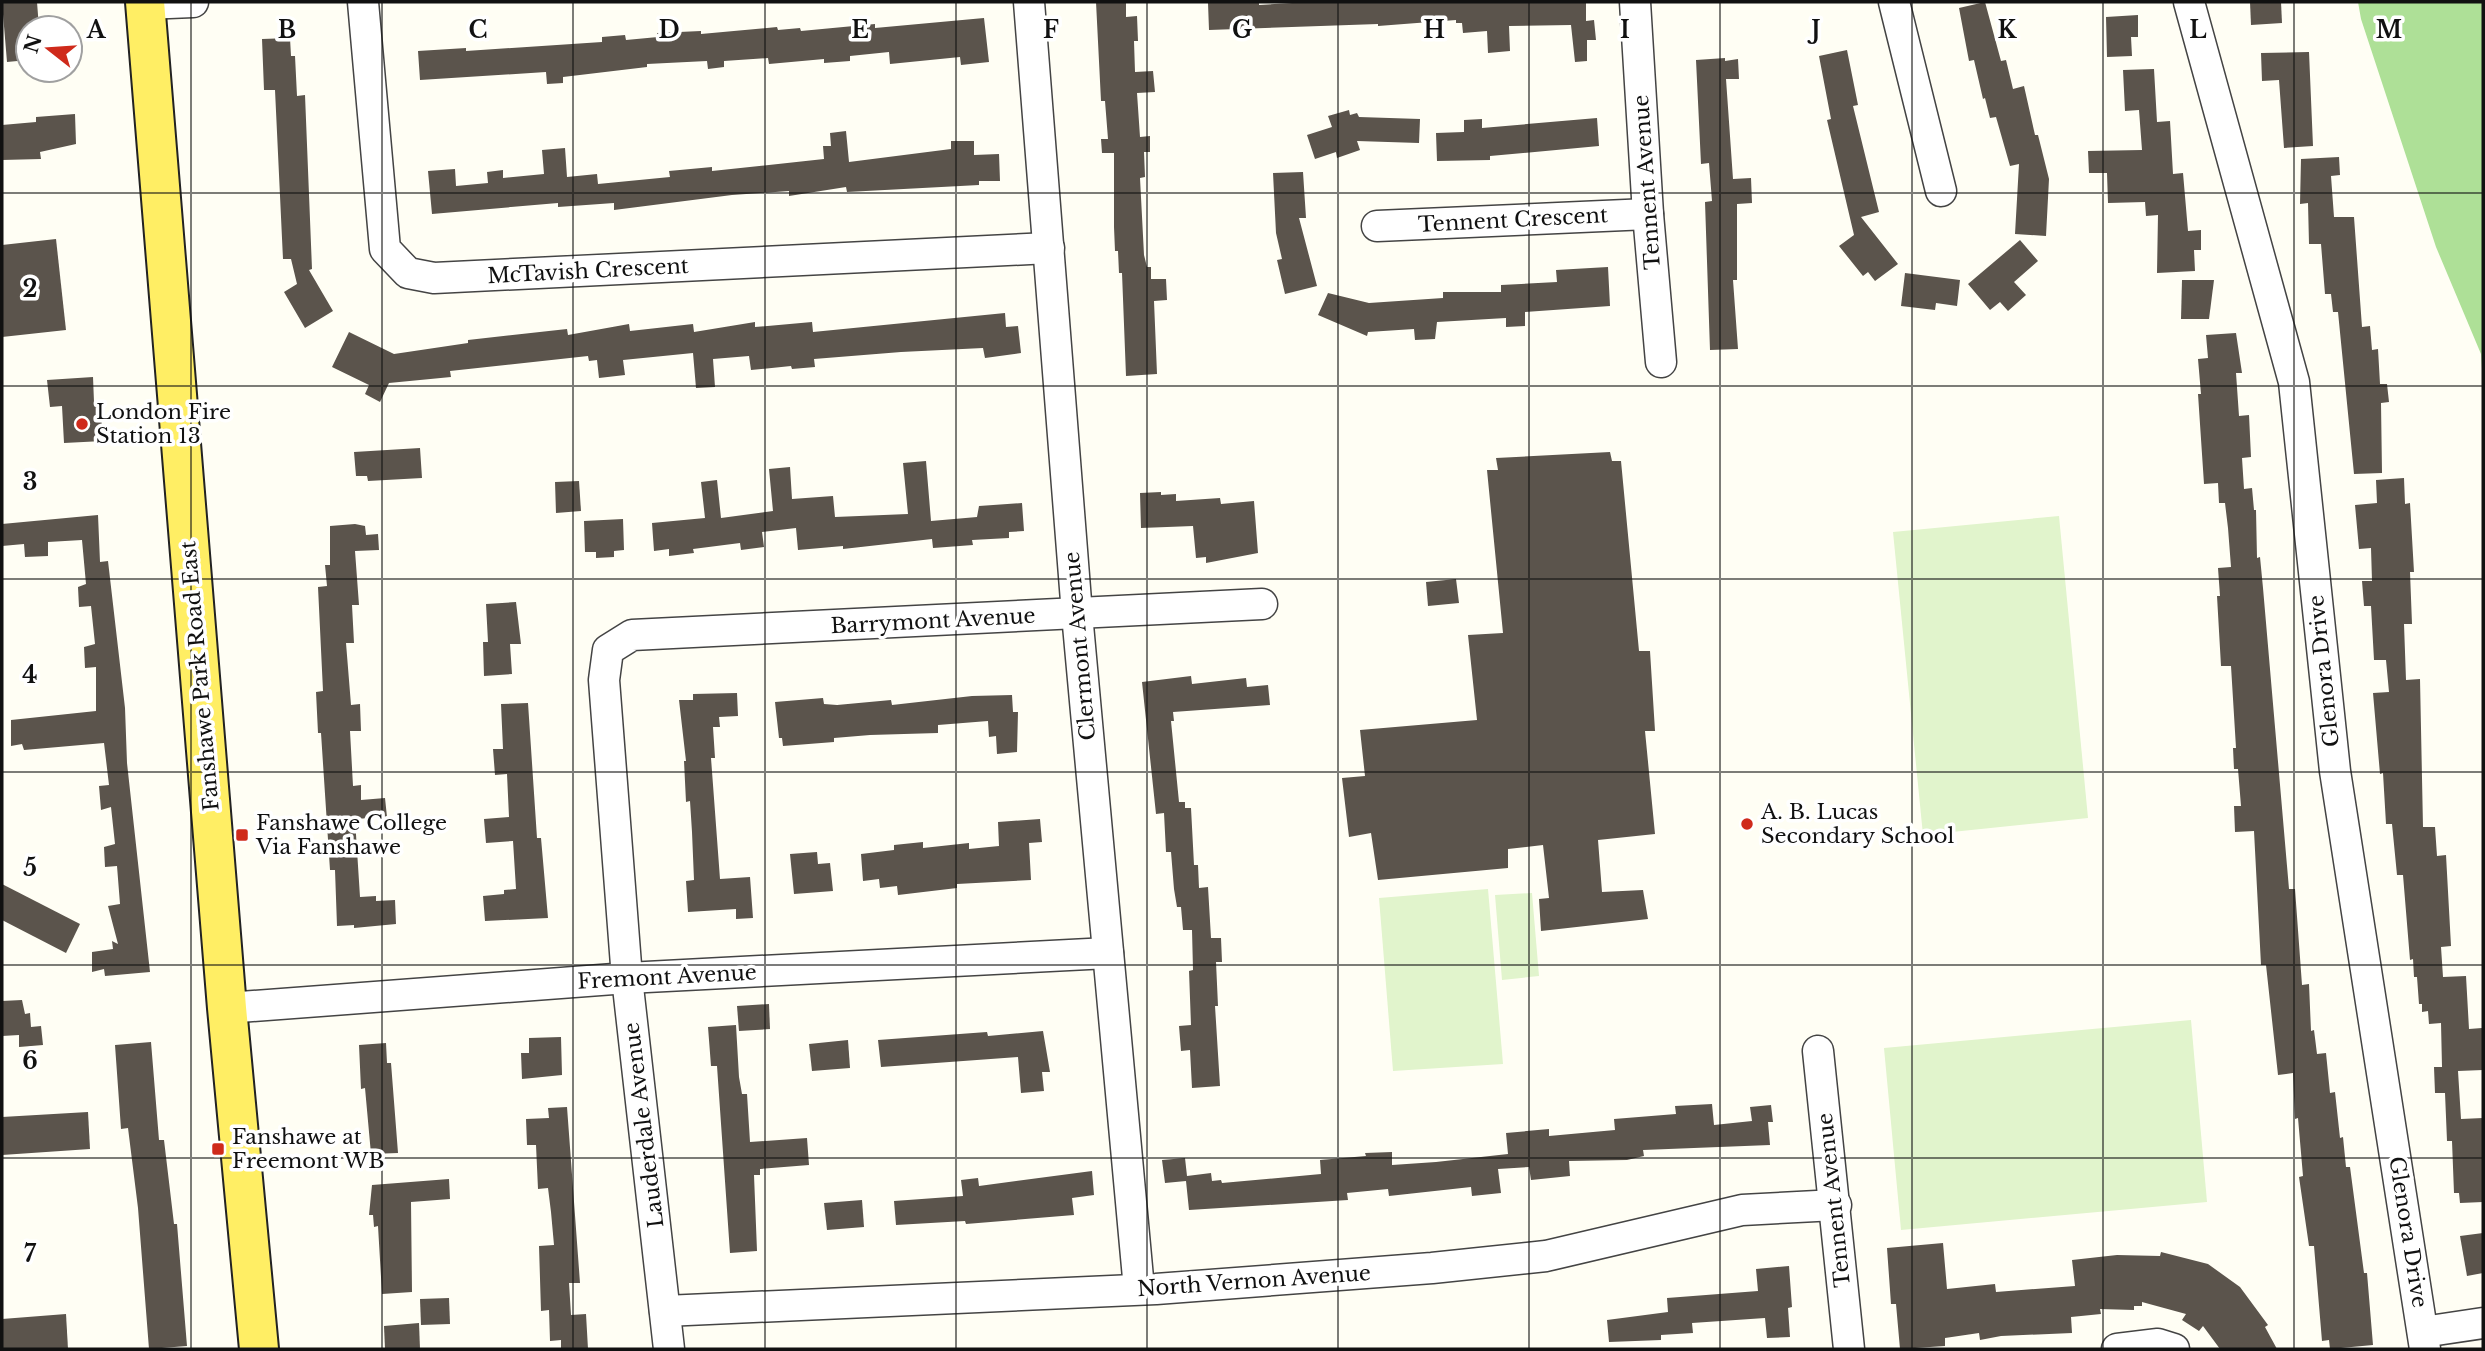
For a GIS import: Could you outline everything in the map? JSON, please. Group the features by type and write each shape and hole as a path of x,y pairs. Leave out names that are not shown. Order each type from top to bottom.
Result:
{"main road":[{"name":"Fanshawe Park Road East","path":"145,3 227,1008 259,1349"}],"street":[{"path":"145,3 193,2"},
{"name":"McTavish Crescent","path":"363,2 385,250 408,273 434,278 1049,248"},
{"name":"Clermont Avenue","path":"1029,2 1077,614 1139,1289"},
{"name":"Tennent Avenue","path":"1635,2 1648,214 1661,362"},
{"path":"1894,2 1941,191"},
{"name":"Glenora Drive","path":"2189,2 2294,382 2335,771 2424,1341"},
{"name":"Tennent Crescent","path":"1377,226 1648,214"},
{"name":"Barrymont Avenue","path":"608,650 632,635 1262,604"},
{"name":"Lauderdale Avenue","path":"608,650 604,680 627,978 669,1349"},
{"name":"Fremont Avenue","path":"227,1008 627,978 1108,953"},
{"name":"Tennent Avenue","path":"1818,1051 1849,1349"},
{"name":"North Vernon Avenue","path":"665,1311 1139,1289 1432,1268 1546,1256 1742,1210 1836,1205"},
{"path":"2424,1341 2483,1323"},
{"path":"2117,1349 2158,1344 2174,1349"}],"green space":[{"path":"2358,2 2483,2 2483,384 2481,354 2436,247 2361,19"},
{"path":"2059,516 2088,818 1923,835 1893,532"},
{"path":"1488,889 1503,1064 1393,1071 1379,898"},
{"path":"1532,893 1539,976 1502,980 1495,895"},
{"path":"2191,1020 2207,1202 1901,1230 1884,1048"}],"building":[{"path":"2,2 37,2 38,14 14,14 14,61 7,62"},
{"path":"1096,2 1126,2 1126,17 1137,16 1138,41 1134,41 1135,72 1153,71 1155,92 1137,93 1140,137 1150,136 1150,152 1144,152 1145,177 1140,178 1144,255 1147,267 1151,267 1151,279 1166,279 1167,300 1154,301 1157,374 1126,376 1122,273 1119,273 1118,251 1115,251 1114,153 1102,153 1101,139 1108,139 1105,101 1101,101"},
{"path":"1259,2 1259,5 1310,2 1586,2 1586,21 1594,20 1596,40 1587,40 1587,61 1575,62 1571,25 1509,26 1510,51 1488,53 1487,31 1463,33 1462,23 1456,23 1456,20 1378,26 1209,30 1208,3"},
{"path":"1985,2 2001,61 2006,60 2013,89 2024,86 2035,135 2038,135 2049,179 2046,236 2015,234 2019,164 2010,166 1996,117 1990,118 1985,98 1983,99 1974,60 1969,61 1959,8"},
{"path":"2250,2 2281,2 2282,23 2251,25"},
{"path":"2138,15 2138,37 2131,37 2132,56 2107,57 2106,17"},
{"path":"984,18 989,62 961,65 960,57 890,64 889,52 850,56 850,61 824,63 824,59 769,64 768,58 724,61 724,67 708,69 707,61 647,64 647,67 563,77 563,83 547,84 546,72 420,80 418,51 466,48 466,51 602,42 602,37 625,35 626,40 658,37 657,33 701,31 701,34 777,27 778,30 800,28 801,31 875,24 875,28"},
{"path":"290,38 291,56 295,56 297,96 305,95 312,269 309,270 333,311 305,328 284,292 297,284 291,259 283,259 275,90 264,90 262,39"},
{"path":"1847,50 1858,105 1853,106 1879,212 1861,217 1898,264 1875,281 1868,272 1863,276 1839,246 1854,235 1827,120 1831,119 1819,56"},
{"path":"2309,52 2313,146 2284,148 2279,80 2262,81 2261,53"},
{"path":"1725,58 1725,61 1738,59 1739,79 1726,79 1733,179 1751,178 1752,203 1737,204 1737,280 1733,280 1738,349 1710,350 1705,202 1712,201 1709,163 1701,164 1696,60"},
{"path":"2154,69 2157,122 2170,121 2173,174 2183,173 2188,231 2201,230 2201,250 2194,250 2195,271 2157,273 2158,215 2146,216 2145,202 2108,203 2107,173 2089,173 2088,151 2142,150 2139,110 2125,111 2123,70"},
{"path":"1349,110 1350,115 1357,113 1359,117 1420,119 1419,143 1357,141 1360,150 1337,158 1336,152 1315,159 1307,135 1332,127 1328,116"},
{"path":"75,114 76,144 40,152 41,159 2,160 2,125 36,122 36,117"},
{"path":"1597,118 1599,146 1490,156 1490,160 1437,161 1436,133 1464,132 1464,120 1482,119 1482,128"},
{"path":"846,131 849,162 951,149 951,141 974,141 974,155 999,154 1000,181 979,181 979,185 847,192 846,187 789,196 789,191 732,195 614,210 614,203 558,207 558,203 432,214 428,171 455,169 456,186 488,183 487,172 503,170 503,178 544,174 542,150 565,148 567,177 597,174 598,184 670,177 669,171 712,167 712,171 824,159 823,146 831,146 830,133"},
{"path":"2339,157 2340,175 2331,176 2334,217 2354,217 2362,327 2370,326 2372,350 2378,349 2380,384 2387,384 2389,402 2381,403 2382,473 2354,474 2338,312 2333,312 2331,294 2325,294 2321,244 2309,244 2308,203 2300,204 2301,159"},
{"path":"1303,172 1306,218 1299,218 1317,286 1285,294 1277,260 1282,259 1276,233 1273,173"},
{"path":"56,239 66,330 2,337 2,245"},
{"path":"2020,240 2038,261 2014,282 2026,295 2008,311 2000,302 1990,310 1968,284"},
{"path":"1608,267 1610,306 1525,312 1525,326 1506,327 1506,318 1437,322 1435,339 1415,340 1414,329 1368,332 1367,336 1318,315 1328,293 1369,303 1443,298 1443,292 1501,292 1501,285 1557,282 1556,270"},
{"path":"1905,273 1960,280 1957,306 1936,303 1935,310 1901,306"},
{"path":"2182,280 2214,280 2209,319 2181,319"},
{"path":"1005,313 1006,327 1018,326 1021,353 985,358 983,348 901,352 814,359 815,367 792,369 791,366 751,370 749,356 713,359 715,387 696,388 693,353 623,360 625,375 599,378 597,360 589,361 588,356 450,371 451,377 389,383 380,402 365,394 369,385 332,367 349,332 394,354 468,343 468,340 567,329 568,335 629,324 630,331 693,324 694,332 755,322 755,327 812,322 813,332"},
{"path":"2236,333 2242,373 2236,373 2239,416 2249,415 2251,457 2242,458 2244,489 2252,488 2256,510 2257,558 2260,557 2289,889 2295,889 2302,985 2309,984 2311,1031 2314,1030 2317,1054 2326,1053 2330,1093 2335,1092 2340,1138 2343,1137 2346,1167 2350,1167 2364,1273 2367,1273 2373,1345 2330,1349 2329,1340 2322,1341 2314,1246 2309,1246 2299,1177 2303,1176 2298,1118 2295,1119 2293,1073 2278,1075 2266,965 2261,965 2254,831 2235,832 2234,806 2241,806 2238,769 2234,769 2233,748 2236,748 2231,666 2221,666 2217,596 2220,596 2218,568 2231,567 2228,528 2225,503 2219,503 2218,483 2204,484 2198,359 2208,358 2206,335"},
{"name":"London Fire Station 13","path":"93,377 94,402 100,401 103,441 64,443 62,406 50,407 47,380"},
{"path":"420,448 422,478 368,481 367,476 356,476 354,452"},
{"path":"1610,452 1612,461 1621,461 1639,651 1650,651 1655,731 1645,731 1655,834 1598,840 1602,892 1643,890 1648,919 1541,931 1539,899 1549,898 1543,845 1508,849 1508,868 1378,880 1371,833 1349,837 1342,778 1365,776 1360,730 1477,720 1468,635 1503,633 1487,470 1498,470 1496,458"},
{"path":"926,461 931,521 977,517 979,506 1022,503 1024,531 1009,532 1009,538 972,540 973,545 933,548 932,539 843,549 843,546 798,550 796,528 762,532 764,547 741,550 740,543 693,549 694,553 669,556 669,549 654,551 652,523 705,518 701,482 717,480 721,518 773,511 769,469 790,467 792,499 833,496 835,517 908,514 903,463"},
{"path":"2404,478 2405,504 2410,503 2414,572 2410,572 2412,624 2404,624 2406,680 2420,679 2423,827 2435,827 2437,856 2446,855 2451,946 2441,947 2443,977 2466,976 2469,1029 2482,1028 2483,1070 2458,1071 2461,1119 2483,1118 2483,1202 2460,1203 2459,1193 2454,1193 2452,1141 2447,1141 2445,1093 2435,1093 2434,1067 2442,1067 2441,1023 2429,1024 2428,1011 2422,1012 2422,1004 2419,1004 2417,977 2414,977 2413,959 2410,960 2403,875 2397,875 2392,824 2386,824 2383,773 2380,774 2373,693 2389,692 2386,660 2374,660 2371,606 2364,606 2362,581 2372,581 2371,548 2359,549 2355,505 2377,503 2376,480"},
{"path":"579,481 581,511 556,513 555,482"},
{"path":"1161,492 1161,495 1176,494 1176,501 1220,498 1221,504 1254,501 1258,553 1206,563 1206,557 1196,558 1193,526 1141,528 1140,493"},
{"path":"98,515 100,562 108,561 125,708 127,763 150,972 105,976 104,969 92,972 92,952 113,949 112,941 118,944 108,906 120,904 117,866 105,867 104,847 115,844 111,807 101,810 99,786 109,785 104,743 24,750 22,744 11,746 11,720 96,711 96,667 85,668 84,647 95,644 91,606 79,607 78,587 86,584 82,540 48,542 48,556 25,557 24,544 2,546 2,524"},
{"path":"623,519 624,550 614,551 614,557 596,558 596,552 585,552 584,521"},
{"path":"330,526 365,526 366,535 378,534 379,550 355,551 359,605 352,605 354,643 346,643 351,705 360,704 361,731 350,731 353,786 361,785 361,800 385,798 387,817 355,819 360,897 376,896 376,901 395,900 396,924 354,928 354,925 337,926 335,870 330,870 316,692 323,691 318,587 327,586 325,565 330,565"},
{"path":"1456,579 1459,603 1428,606 1426,582"},
{"path":"516,602 521,644 510,644 512,674 484,676 483,642 488,642 486,604"},
{"path":"1191,676 1192,684 1246,678 1247,687 1268,685 1270,705 1173,712 1174,721 1171,721 1179,802 1185,802 1185,808 1191,808 1194,865 1198,865 1199,888 1208,887 1211,938 1221,938 1222,962 1216,962 1218,1006 1215,1006 1220,1086 1192,1088 1190,1050 1181,1051 1179,1026 1191,1025 1189,971 1193,970 1192,930 1183,930 1181,907 1177,907 1174,889 1171,852 1166,852 1164,813 1156,814 1142,682"},
{"path":"737,693 738,716 719,717 720,727 713,727 715,758 711,758 720,879 750,877 753,918 736,919 736,909 688,912 686,881 694,880 692,832 690,801 686,802 686,761 679,700 693,700 693,694"},
{"path":"1012,695 1013,712 1018,712 1017,752 997,754 996,736 989,737 988,721 938,725 938,733 834,738 834,742 783,746 782,738 779,738 775,702 823,698 824,704 891,700 892,705 972,696"},
{"path":"528,703 537,838 541,838 548,918 485,921 483,896 504,894 504,890 516,889 513,841 486,843 484,819 509,817 507,774 495,775 493,749 503,749 501,704"},
{"path":"1040,819 1042,842 1029,843 1031,880 957,884 957,888 898,895 897,886 880,888 879,879 863,881 861,854 894,850 894,845 923,842 923,848 969,843 969,849 999,846 998,822"},
{"path":"817,852 818,864 830,863 833,891 794,894 790,854"},
{"path":"2,884 80,924 66,953 2,920"},
{"path":"22,1000 25,1014 30,1013 31,1027 41,1026 43,1045 19,1047 19,1035 2,1036 2,1001"},
{"path":"769,1004 770,1029 739,1031 737,1006"},
{"path":"736,1025 739,1077 742,1094 747,1094 750,1142 807,1138 809,1165 760,1169 760,1175 754,1175 757,1251 730,1253 717,1066 711,1066 708,1027"},
{"path":"1043,1031 1050,1072 1042,1072 1044,1091 1021,1093 1018,1057 881,1067 878,1040"},
{"path":"561,1037 562,1075 522,1079 521,1053 529,1053 529,1038"},
{"path":"848,1040 850,1068 812,1071 809,1044"},
{"path":"151,1042 159,1140 164,1140 174,1224 177,1224 187,1346 149,1349 138,1208 128,1128 121,1129 115,1045"},
{"path":"386,1043 387,1063 391,1063 398,1153 371,1154 365,1088 361,1089 359,1045"},
{"path":"1712,1104 1714,1125 1752,1121 1750,1107 1771,1105 1773,1122 1768,1122 1770,1145 1643,1150 1644,1156 1627,1160 1569,1161 1570,1176 1531,1180 1529,1167 1498,1169 1501,1193 1472,1196 1471,1187 1389,1196 1388,1189 1347,1193 1348,1200 1189,1210 1186,1181 1165,1183 1162,1160 1185,1158 1187,1176 1211,1173 1212,1181 1221,1180 1222,1183 1321,1174 1320,1160 1392,1152 1392,1165 1508,1154 1506,1133 1549,1129 1549,1136 1615,1130 1614,1119 1676,1114 1675,1106"},
{"path":"567,1107 580,1283 569,1283 571,1315 586,1314 588,1349 561,1349 561,1340 550,1341 549,1310 541,1311 539,1246 554,1245 548,1188 538,1189 536,1145 527,1145 526,1119 549,1118 548,1108"},
{"path":"88,1112 90,1149 2,1155 2,1117"},
{"path":"1092,1171 1094,1195 1072,1198 1074,1215 966,1224 965,1221 896,1225 894,1201 963,1196 961,1180 978,1178 979,1186"},
{"path":"449,1179 450,1199 411,1202 412,1292 382,1294 378,1226 374,1227 373,1215 369,1215 372,1185"},
{"path":"862,1200 864,1227 827,1230 824,1203"},
{"path":"2483,1233 2483,1273 2467,1276 2460,1236"},
{"path":"1943,1243 1947,1289 1995,1284 1996,1292 2075,1286 2072,1260 2117,1255 2160,1256 2161,1252 2208,1264 2240,1287 2268,1325 2265,1327 2277,1349 2220,1349 2203,1326 2199,1331 2182,1320 2186,1314 2142,1302 2142,1306 2134,1306 2134,1310 2100,1309 2101,1314 2071,1317 2072,1333 2001,1336 1980,1340 1979,1333 1945,1338 1945,1346 1900,1349 1896,1304 1891,1304 1887,1248"},
{"path":"1789,1266 1792,1307 1788,1308 1790,1337 1767,1338 1765,1318 1692,1323 1693,1333 1661,1335 1661,1340 1609,1342 1607,1320 1668,1312 1667,1298 1758,1291 1756,1269"},
{"path":"449,1298 450,1324 421,1325 420,1299"},
{"path":"66,1314 68,1349 2,1349 2,1319"},
{"path":"419,1323 420,1349 385,1349 384,1326"}],"place":[{"name":"London Fire Station 13","path":"82,424"},
{"name":"A. B. Lucas Secondary School","path":"1747,824"},
{"name":"Fanshawe College Via Fanshawe","path":"242,835"},
{"name":"Fanshawe at Freemont WB","path":"218,1149"}]}
